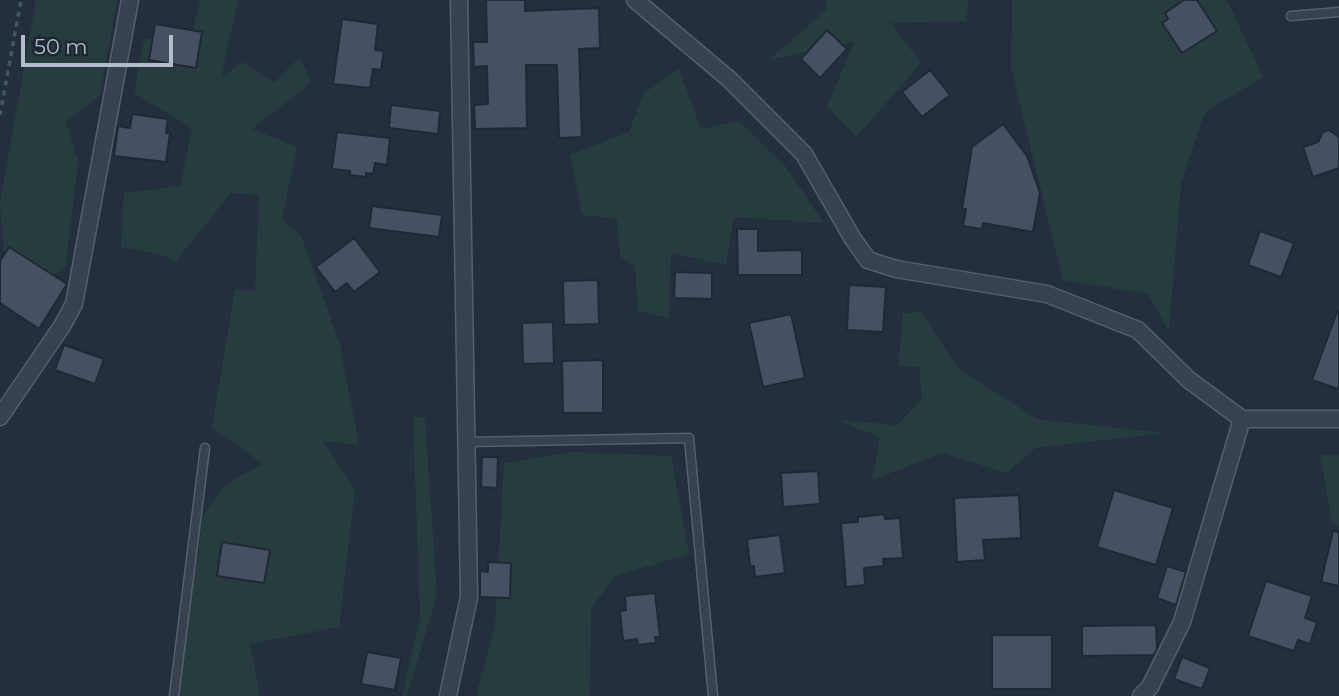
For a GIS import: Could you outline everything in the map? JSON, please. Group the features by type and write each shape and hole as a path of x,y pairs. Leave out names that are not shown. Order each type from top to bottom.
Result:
{"street":[{"path":"0,417 74,304 130,0"},
{"path":"449,696 469,597 459,0"},
{"path":"643,2 729,79 804,155 868,260 896,269 1047,294 1138,330 1189,380 1242,419 1339,419"},
{"path":"1141,696 1150,687 1182,622 1242,419"}],"lane":[{"path":"1291,16 1339,12"},
{"path":"466,442 689,438 713,696"},
{"path":"174,696 205,448"}],"path":[{"path":"0,115 21,0"}],"green space":[{"path":"36,0 117,0 100,95 66,122 78,160 66,266 42,284 5,264 0,203"},
{"path":"200,0 238,0 221,79 242,62 274,83 299,58 312,82 252,129 297,147 282,219 301,235 340,345 359,445 323,441 355,490 339,627 250,644 260,696 178,696 202,517 226,484 263,464 212,427 235,289 255,291 259,195 231,193 176,261 159,254 121,247 124,193 180,186 192,128 134,93 144,39 192,34"},
{"path":"826,0 969,0 966,21 891,23 921,63 856,137 827,107 854,42 769,60 826,10"},
{"path":"1012,0 1227,0 1263,77 1205,112 1181,183 1169,331 1148,294 1063,280 1011,68"},
{"path":"679,69 701,129 739,121 785,166 824,223 734,217 726,265 671,253 669,318 638,311 635,266 620,256 617,219 582,215 570,155 629,132 644,93"},
{"path":"921,312 958,368 1037,419 1165,433 1035,448 1007,473 942,453 872,480 880,437 837,420 897,425 922,399 919,367 898,366 903,313"},
{"path":"413,416 425,418 437,595 407,696 402,696 420,618"},
{"path":"574,452 671,456 689,554 615,576 591,608 590,696 476,696 495,626 504,463"},
{"path":"1320,455 1339,455 1339,526 1332,522"}],"building":[{"path":"486,0 525,0 525,11 599,8 600,48 579,49 582,137 559,138 557,65 526,65 527,128 475,129 474,105 488,104 487,66 474,67 473,42 487,42"},
{"path":"1184,0 1197,0 1217,31 1182,53 1162,23 1168,19 1165,13"},
{"path":"342,19 378,24 375,50 384,51 381,70 373,69 370,88 333,84"},
{"path":"155,24 202,32 196,68 149,60"},
{"path":"827,30 847,49 820,78 801,59"},
{"path":"930,70 950,95 922,117 902,92"},
{"path":"391,105 440,111 438,134 389,128"},
{"path":"132,114 168,119 166,133 170,133 166,162 114,156 118,126 130,128"},
{"path":"1003,124 1027,156 1040,193 1033,232 983,223 982,229 963,226 966,209 962,209 972,147"},
{"path":"1329,130 1339,137 1339,168 1313,177 1303,147 1318,142 1323,132"},
{"path":"337,132 390,138 387,165 375,163 373,174 366,173 366,177 350,175 350,171 332,169"},
{"path":"372,206 442,215 439,237 369,228"},
{"path":"737,229 758,229 758,251 802,250 802,275 738,275"},
{"path":"1260,231 1294,243 1281,277 1248,265"},
{"path":"354,238 380,272 354,292 347,283 335,292 316,267"},
{"path":"9,247 67,284 39,329 0,303 0,261"},
{"path":"675,272 712,273 712,299 674,298"},
{"path":"598,280 599,324 564,325 563,281"},
{"path":"849,285 886,287 883,332 847,330"},
{"path":"1339,312 1339,389 1312,380"},
{"path":"791,314 805,378 763,387 749,323"},
{"path":"553,322 554,363 523,364 522,323"},
{"path":"64,345 104,359 95,384 55,370"},
{"path":"603,360 603,413 563,413 562,361"},
{"path":"482,457 498,457 497,488 481,487"},
{"path":"818,471 820,504 783,507 781,473"},
{"path":"1114,490 1173,508 1156,565 1097,547"},
{"path":"1019,495 1021,538 983,540 985,560 957,562 954,498"},
{"path":"884,514 885,519 900,518 903,558 883,559 884,566 864,568 865,585 846,587 841,523 858,522 858,517"},
{"path":"1333,531 1339,532 1339,586 1321,582"},
{"path":"780,535 785,573 755,577 754,566 750,566 747,539"},
{"path":"222,542 270,550 264,583 217,576"},
{"path":"488,562 511,563 510,598 480,597 480,571 488,572"},
{"path":"1167,566 1186,572 1176,605 1157,598"},
{"path":"1266,581 1312,596 1305,618 1317,622 1310,644 1298,640 1294,651 1248,636"},
{"path":"655,593 660,637 655,637 656,643 638,645 637,639 623,641 620,611 626,610 625,596"},
{"path":"1156,625 1157,649 1154,655 1082,656 1082,626"},
{"path":"992,635 1052,635 1052,689 992,689"},
{"path":"367,652 401,658 395,690 361,684"},
{"path":"1182,657 1210,668 1202,689 1174,679"}]}
